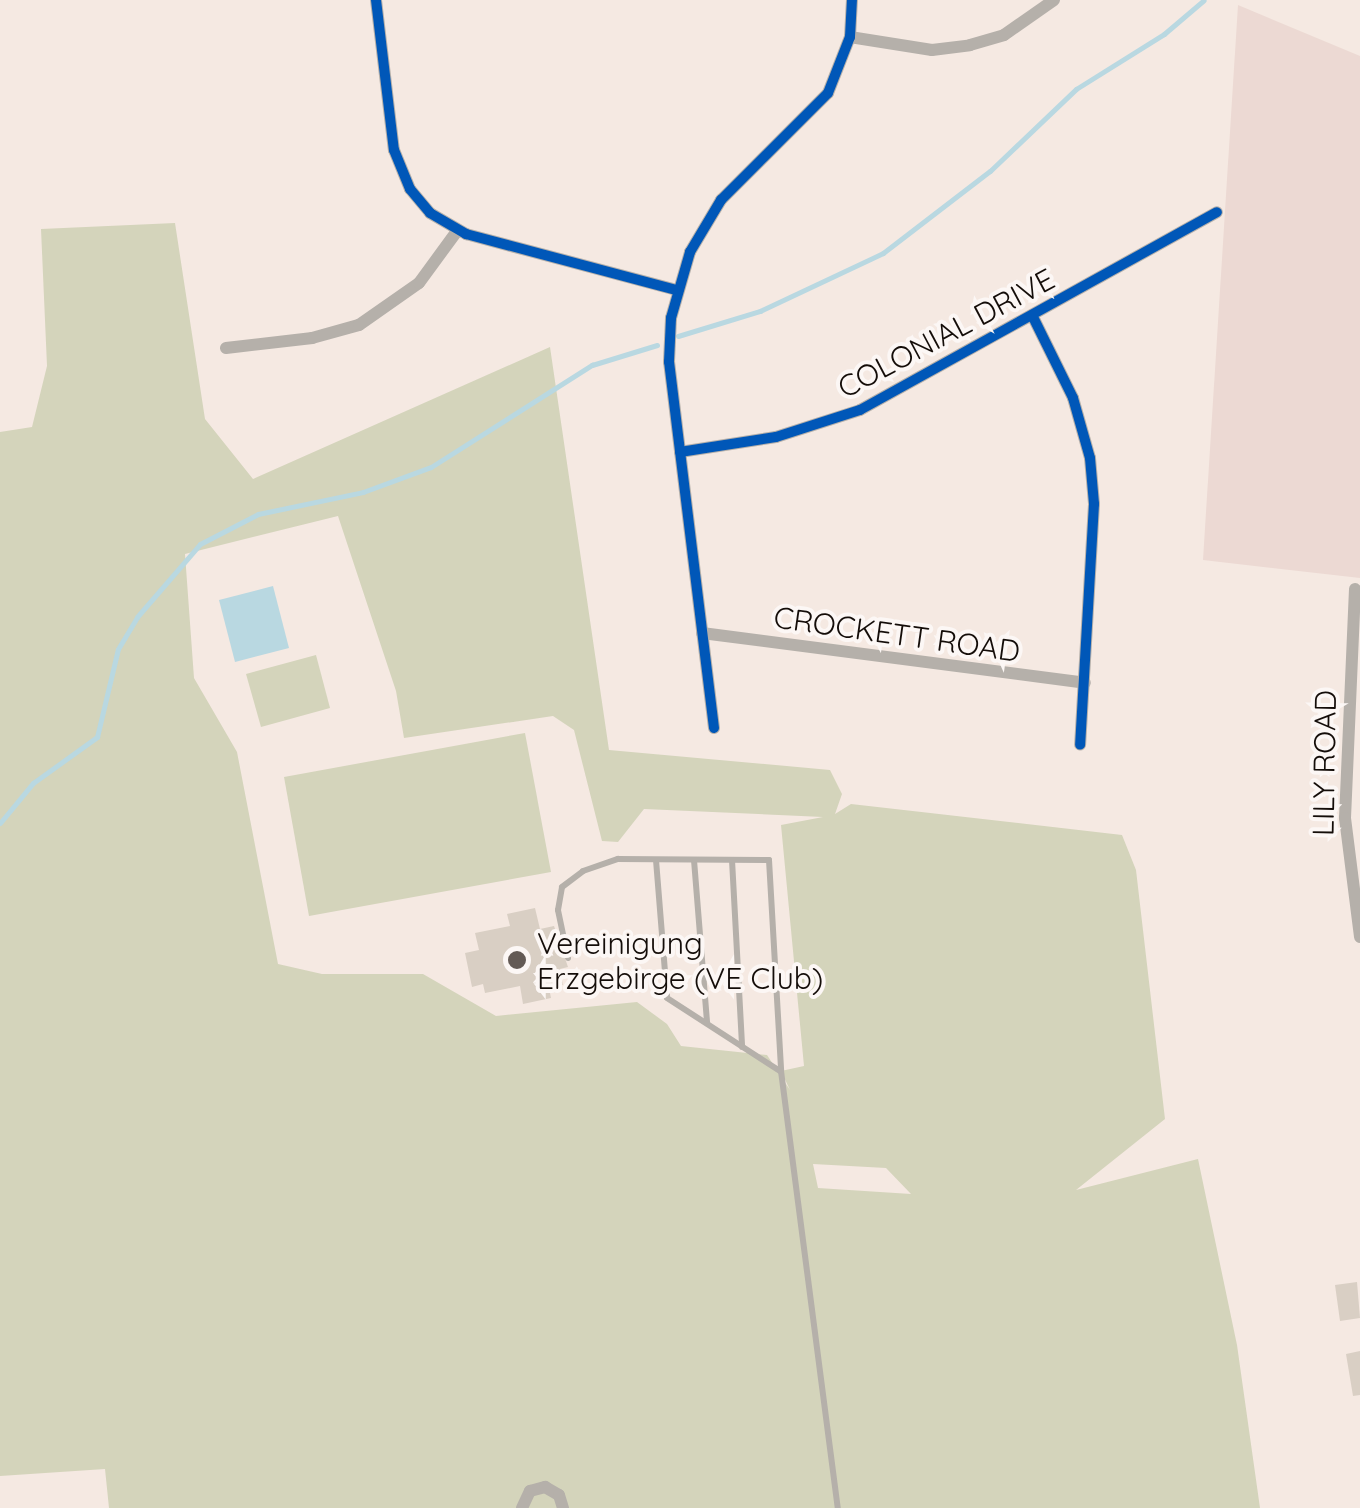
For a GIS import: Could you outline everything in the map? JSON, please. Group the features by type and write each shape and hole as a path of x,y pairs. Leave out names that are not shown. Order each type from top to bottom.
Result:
{"street":[{"path":"376,0 400,170 421,204 456,230 677,290"},
{"path":"714,728 668,345 677,290 721,200 811,115 838,73 850,37 852,0"},
{"path":"850,37 932,50 970,46 1004,35 1054,0"},
{"name":"COLONIAL DRIVE","path":"680,452 776,437 860,410 1034,318 1217,212"},
{"path":"226,348 312,338 359,325 419,284 456,230"},
{"path":"1034,318 1073,398 1090,458 1094,504 1080,745"},
{"name":"LILY ROAD","path":"1355,589 1345,818 1360,937"},
{"name":"CROCKETT ROAD","path":"702,633 1084,683"},
{"path":"522,1508 530,1490 546,1486 559,1495 563,1508"}],"lane":[{"path":"568,958 558,910 562,887 618,859 769,860 781,1071 838,1508"},
{"path":"656,860 667,998 781,1071"},
{"path":"694,860 707,1022"},
{"path":"732,860 742,1047"}],"shaded area":[{"path":"1238,5 1360,56 1360,578 1203,560"}],"green space":[{"path":"175,223 205,419 253,479 550,347 609,750 830,770 842,794 835,814 851,804 1122,835 1136,870 1165,1119 1076,1190 1198,1159 1237,1345 1260,1508 109,1508 105,1469 0,1476 0,432 32,427 47,366 41,229","holes":["338,516 396,691 404,738 553,716 574,730 602,841 618,842 644,809 823,817 781,825 804,1066 781,1071 790,1090 767,1055 681,1046 667,1024 637,1002 496,1016 423,974 322,974 278,964 237,752 194,678 185,554","813,1164 886,1168 911,1194 818,1188"]},
{"path":"316,655 330,708 261,727 246,674"},
{"path":"525,733 551,872 309,916 284,777"}],"water":[{"path":"273,586 289,648 235,662 219,600"}],"building":[{"name":"Vereinigung Erzgebirge (VE Club)","path":"535,908 540,929 554,926 568,967 560,969 563,985 549,988 551,998 523,1004 520,986 485,993 483,984 472,987 465,953 479,950 475,933 510,926 507,914"},
{"path":"1357,1282 1360,1318 1340,1321 1335,1285"},
{"path":"1360,1351 1360,1395 1353,1396 1346,1354"}],"waterway":[{"path":"678,336 760,311 883,253 990,171 1076,89 1164,34 1204,0"},
{"path":"0,823 33,783 97,737 118,649 137,617 200,544 258,514 363,492 431,467 592,365 657,345"}],"cycle path":[{"path":"376,0 394,150 410,189 430,213 466,234 677,290"},
{"path":"714,728 669,362 671,318 690,252 721,200 828,93 850,37 852,0"},
{"path":"680,452 776,437 860,410 1217,212"},
{"path":"1034,319 1073,398 1090,458 1094,504 1080,745"}],"place":[{"name":"Vereinigung Erzgebirge (VE Club)","path":"517,960"}]}
